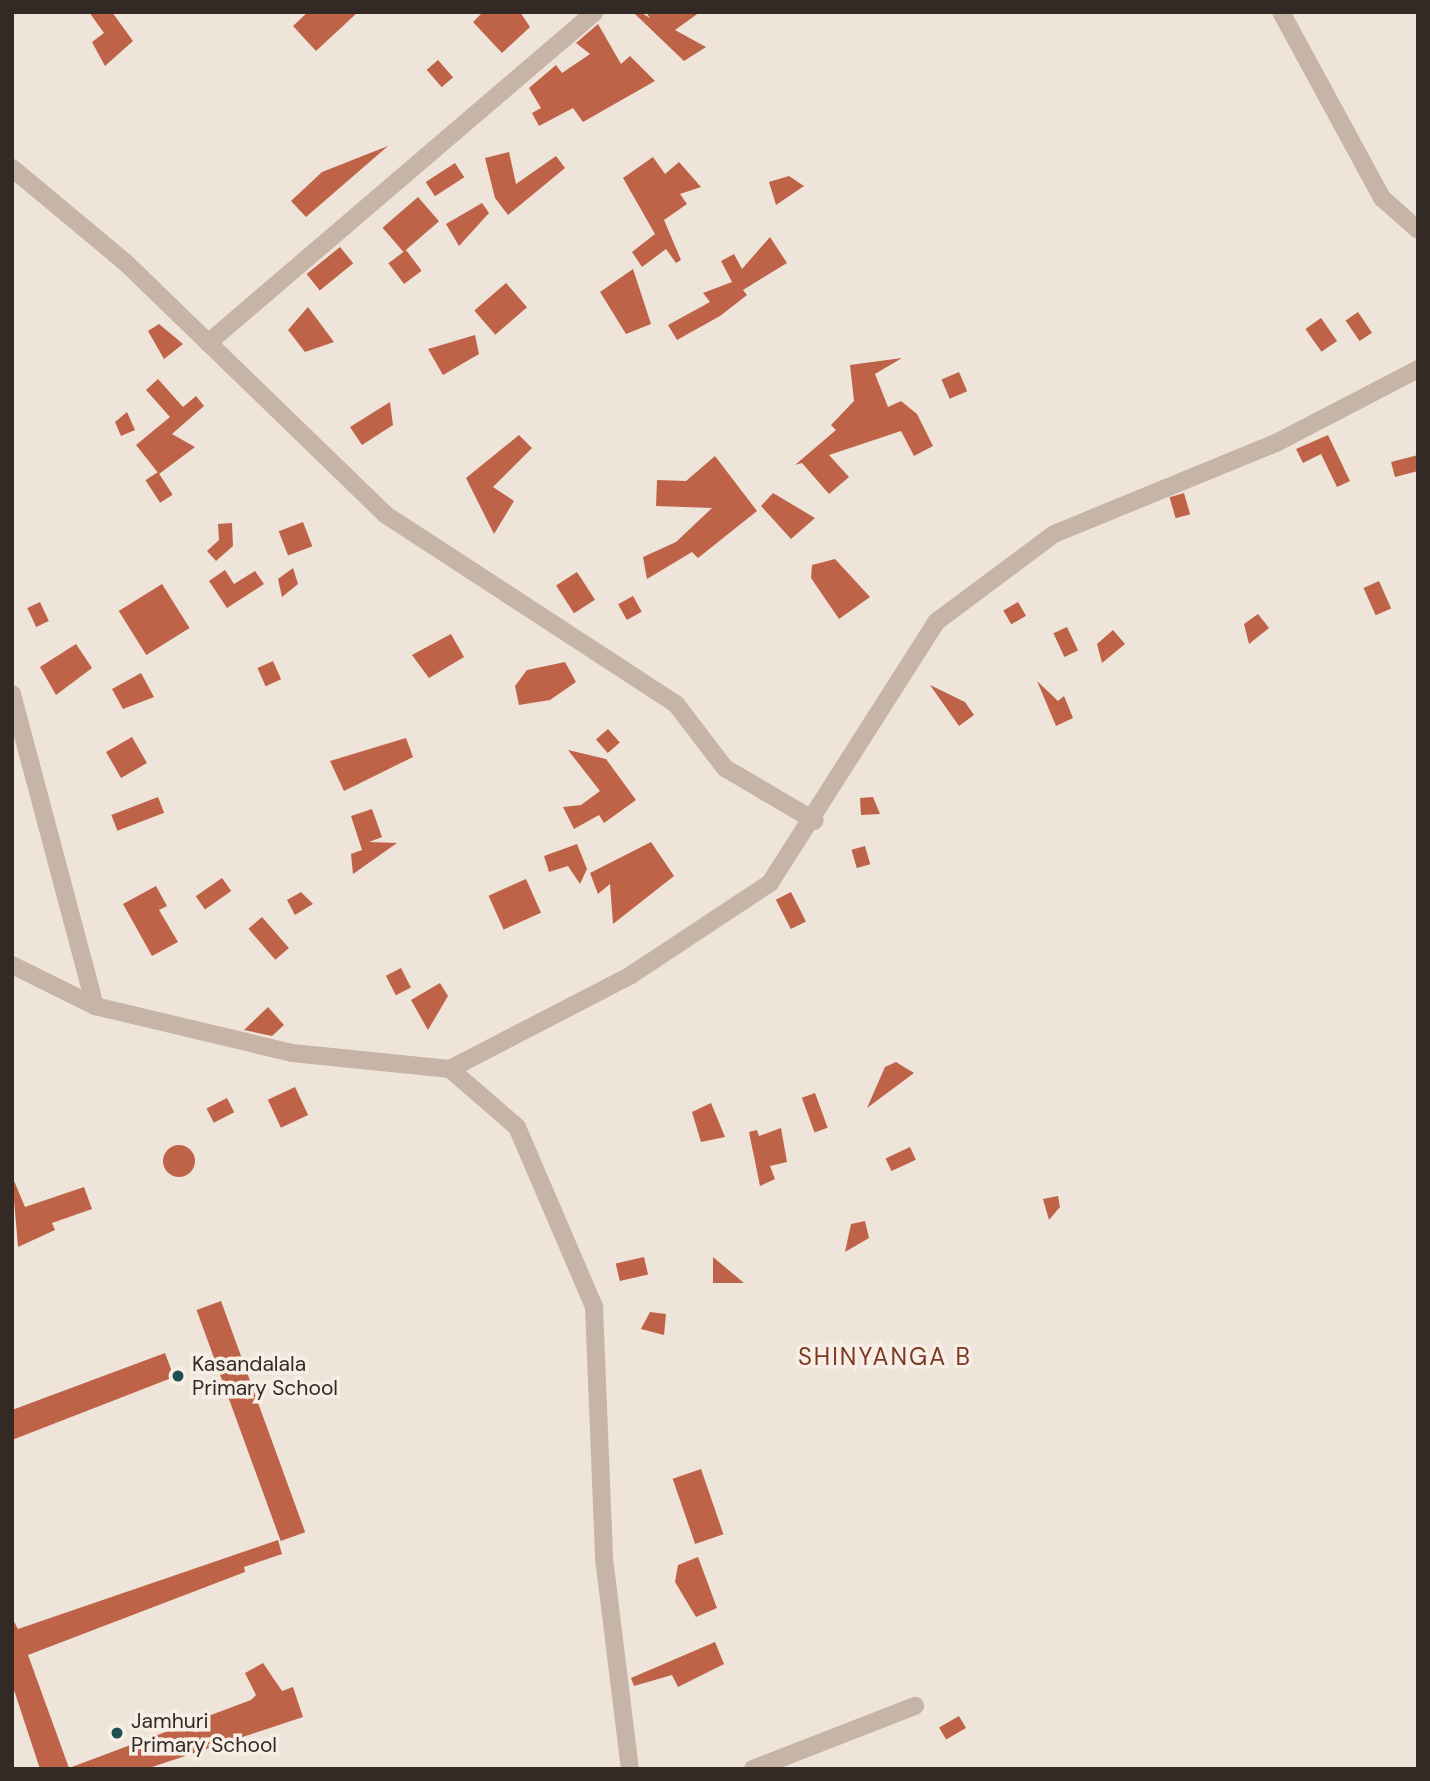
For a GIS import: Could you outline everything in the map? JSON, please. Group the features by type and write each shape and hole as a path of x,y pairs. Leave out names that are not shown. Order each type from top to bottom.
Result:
{"street":[{"path":"208,342 595,12"},
{"path":"1281,12 1382,198 1418,230"},
{"path":"12,168 208,342 386,515 676,705 725,768 815,821"},
{"path":"12,965 95,1006 292,1053 450,1069 631,975 770,883 815,821 936,622 1054,534 1276,443 1418,369"},
{"path":"12,694 95,1006"},
{"path":"450,1069 517,1127 594,1307 604,1558 630,1769"},
{"path":"753,1769 915,1706"}],"building":[{"path":"89,12 112,12 133,41 105,66 92,42 104,33"},
{"path":"308,12 358,12 316,51 293,26"},
{"path":"483,12 520,12 530,27 502,53 473,22"},
{"path":"640,12 650,18 646,12 700,12 675,30 706,47 684,61 635,14"},
{"path":"598,24 621,64 630,56 655,81 583,122 573,108 539,126 532,113 541,108 529,88 556,65 562,73 590,54 576,43"},
{"path":"438,60 453,77 442,87 427,70"},
{"path":"388,146 306,217 291,201 322,172"},
{"path":"509,152 516,184 556,156 565,168 508,215 495,198 485,158"},
{"path":"653,157 665,174 679,162 701,187 680,194 687,204 664,220 681,260 676,263 666,249 642,267 632,252 655,234 623,178"},
{"path":"455,163 464,177 435,196 426,182"},
{"path":"789,176 804,186 776,205 769,182"},
{"path":"418,197 439,221 404,252 383,228"},
{"path":"482,203 489,213 459,246 446,224"},
{"path":"770,237 787,263 743,290 747,295 720,316 677,340 668,325 710,302 703,293 732,282 721,261 734,254 742,269"},
{"path":"340,247 353,263 320,290 307,274"},
{"path":"406,250 422,271 404,284 388,263"},
{"path":"633,269 651,324 626,334 600,292"},
{"path":"506,283 527,307 495,335 474,311"},
{"path":"308,307 334,342 305,352 288,330"},
{"path":"1358,312 1372,333 1360,341 1346,320"},
{"path":"1321,318 1337,341 1321,352 1305,329"},
{"path":"159,324 183,344 164,359 148,331"},
{"path":"475,335 479,354 443,375 428,349"},
{"path":"902,358 875,374 888,407 901,401 917,414 933,446 914,456 901,431 829,455 849,477 829,494 802,463 795,465 836,430 831,425 854,401 850,365"},
{"path":"959,372 967,391 950,399 942,379"},
{"path":"158,379 183,407 196,396 204,406 172,434 195,447 159,474 136,445 170,417 146,390"},
{"path":"390,402 393,425 362,445 350,427"},
{"path":"127,412 135,430 121,436 115,422"},
{"path":"519,435 532,448 493,487 514,501 494,534 466,478"},
{"path":"1328,435 1350,481 1337,487 1321,454 1303,463 1296,449"},
{"path":"1418,455 1418,471 1395,477 1391,462"},
{"path":"715,456 757,511 698,558 692,552 647,579 643,557 676,542 712,508 656,506 657,480 686,481"},
{"path":"158,472 173,495 160,503 145,480"},
{"path":"773,493 815,518 791,539 761,506"},
{"path":"1184,493 1190,514 1176,518 1170,497"},
{"path":"303,522 312,546 288,556 279,531"},
{"path":"232,523 233,546 216,561 207,551 219,540 218,524"},
{"path":"835,559 870,597 839,619 811,578 812,565"},
{"path":"293,568 298,584 282,597 278,579"},
{"path":"225,570 234,584 255,571 264,584 227,608 209,581"},
{"path":"577,572 595,600 574,613 556,586"},
{"path":"1379,581 1391,608 1376,615 1363,588"},
{"path":"162,584 190,628 146,655 119,611"},
{"path":"633,596 642,612 627,620 618,604"},
{"path":"40,602 49,621 36,627 27,608"},
{"path":"1018,602 1026,616 1011,624 1003,610"},
{"path":"1258,614 1269,628 1249,644 1244,624"},
{"path":"1067,627 1078,651 1064,657 1053,633"},
{"path":"1113,630 1125,644 1102,663 1097,644"},
{"path":"451,634 464,657 429,678 412,655"},
{"path":"76,644 92,668 56,695 40,667"},
{"path":"273,661 281,679 266,686 257,668"},
{"path":"565,662 576,682 550,700 519,705 515,686 527,670"},
{"path":"141,673 154,697 123,709 112,689"},
{"path":"1037,681 1058,701 1064,696 1073,718 1056,726"},
{"path":"930,685 965,702 974,715 959,726"},
{"path":"608,729 620,743 608,753 596,739"},
{"path":"132,737 147,763 121,778 106,752"},
{"path":"406,738 413,757 344,791 330,761"},
{"path":"568,750 606,759 636,800 604,823 599,815 574,829 563,807 581,805 600,791"},
{"path":"158,797 164,813 117,831 111,815"},
{"path":"873,797 880,814 861,815 860,798"},
{"path":"372,809 382,837 369,842 397,843 353,874 351,854 362,850 351,816"},
{"path":"651,842 674,876 613,924 610,884 598,894 590,873"},
{"path":"577,844 587,869 580,884 568,866 549,872 544,856"},
{"path":"865,846 870,864 857,868 852,850"},
{"path":"222,878 231,891 205,909 196,896"},
{"path":"526,879 541,913 504,929 489,896"},
{"path":"156,886 167,906 159,910 178,942 152,956 123,904"},
{"path":"301,892 313,904 295,915 287,900"},
{"path":"791,892 806,921 791,929 776,900"},
{"path":"262,917 289,948 275,960 248,929"},
{"path":"401,968 411,988 396,995 386,976"},
{"path":"440,983 448,996 428,1030 411,1000"},
{"path":"268,1007 284,1025 272,1036 244,1030"},
{"path":"896,1062 914,1073 867,1108 885,1067"},
{"path":"295,1087 308,1115 281,1128 268,1100"},
{"path":"815,1093 828,1128 814,1133 802,1098"},
{"path":"227,1098 234,1112 214,1123 207,1108"},
{"path":"711,1103 725,1137 701,1142 692,1112"},
{"path":"781,1128 787,1162 770,1166 775,1179 760,1186 749,1132 757,1130 759,1136"},
{"path":"179,1145 190,1150 195,1161 190,1172 179,1177 168,1172 163,1161 168,1150"},
{"path":"910,1147 916,1160 891,1171 886,1158"},
{"path":"12,1176 25,1207 84,1187 92,1209 52,1223 55,1230 18,1247"},
{"path":"1058,1196 1060,1207 1049,1220 1043,1199"},
{"path":"865,1221 869,1238 845,1252 851,1224"},
{"path":"644,1257 648,1275 620,1281 616,1264"},
{"path":"713,1257 744,1283 713,1283"},
{"path":"221,1301 305,1532 281,1541 197,1310"},
{"path":"650,1312 666,1314 664,1335 641,1329"},
{"path":"165,1353 174,1377 12,1440 12,1410"},
{"path":"701,1469 723,1534 695,1544 673,1479"},
{"path":"278,1540 282,1554 244,1567 245,1572 28,1655 69,1768 251,1700 256,1695 245,1673 263,1663 282,1691 293,1687 303,1717 146,1769 40,1769 12,1684 12,1618 18,1629"},
{"path":"698,1557 717,1608 696,1617 675,1582 678,1565"},
{"path":"715,1642 724,1664 678,1687 672,1675 634,1686 631,1678"},
{"path":"959,1716 966,1728 946,1740 939,1728"}],"place":[{"name":"Kasandalala Primary School","path":"178,1376"},
{"name":"Jamhuri Primary School","path":"117,1733"}],"district":[{"name":"SHINYANGA B","path":"885,1357"}]}
